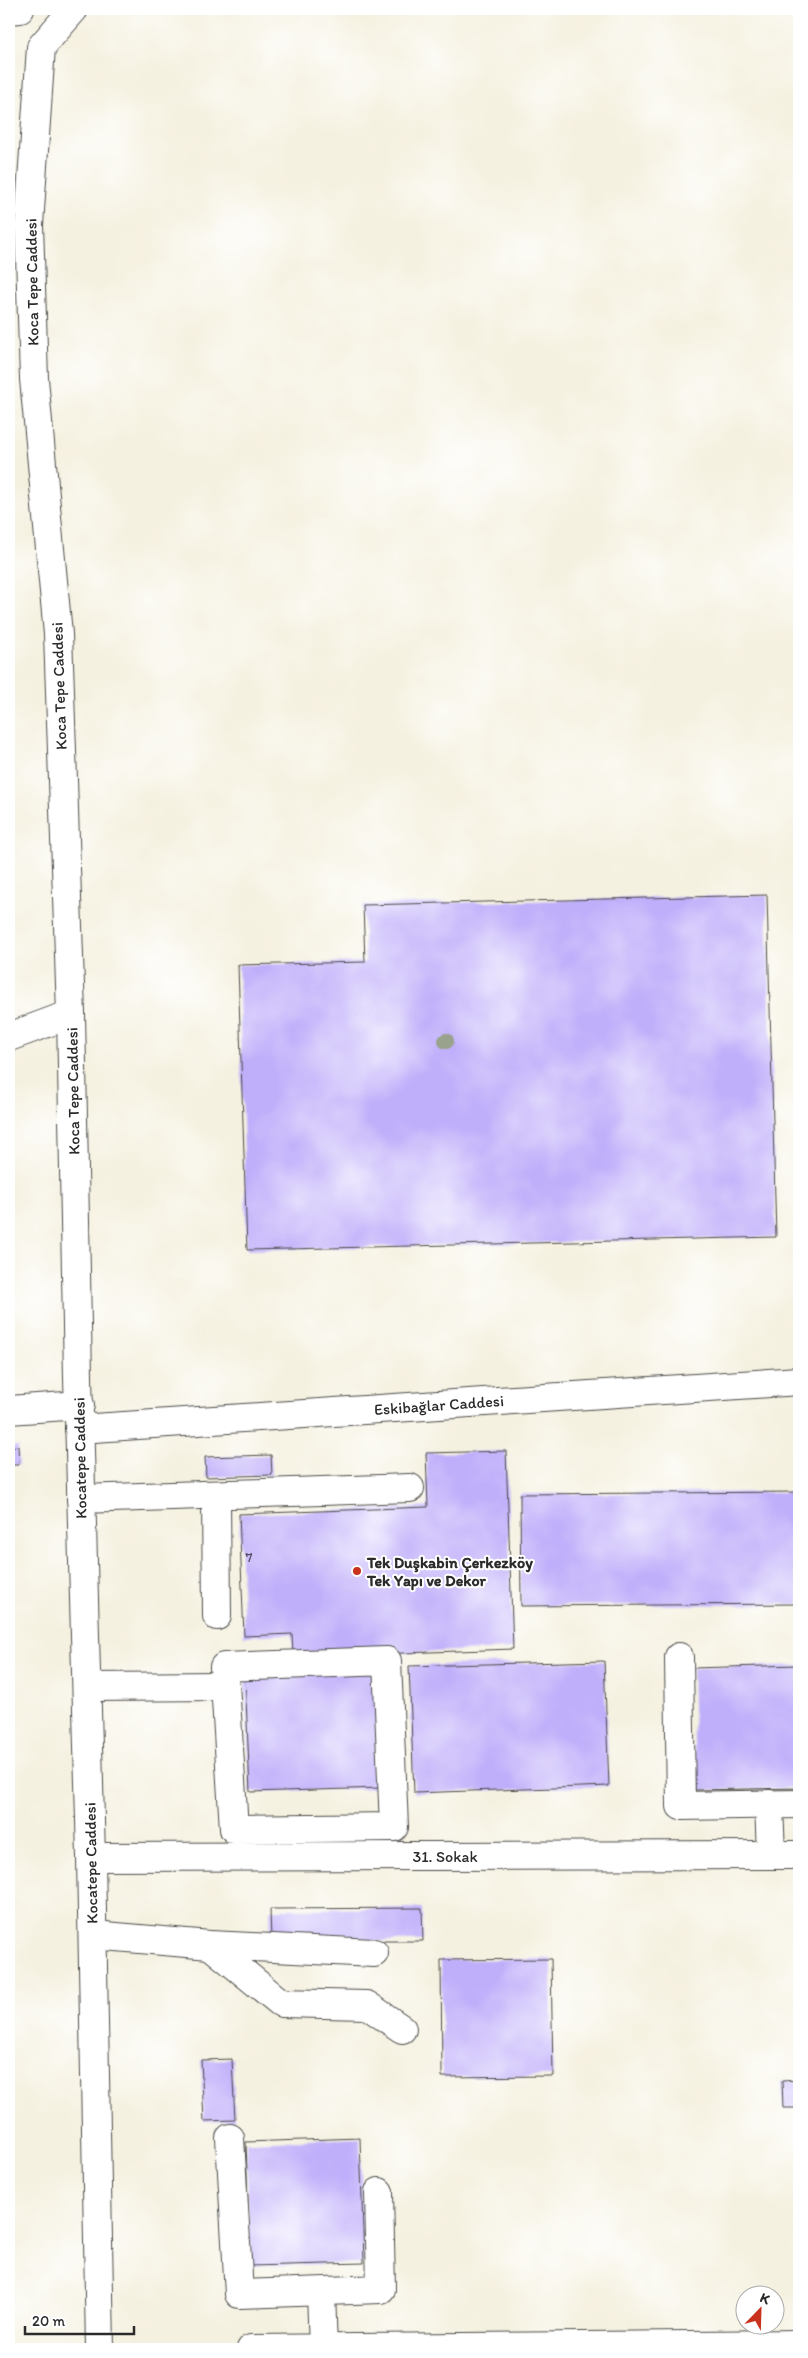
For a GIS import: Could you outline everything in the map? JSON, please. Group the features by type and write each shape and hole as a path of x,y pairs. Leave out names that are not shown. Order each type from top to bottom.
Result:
{"street":[{"path":"9,10 20,9"},
{"name":"Koca Tepe Caddesi","path":"74,9 41,47 29,225 34,379 58,634 71,1014 78,1377"},
{"path":"9,1036 71,1014"},
{"name":"Kocatepe Caddesi","path":"78,1377 93,1935 100,2349"},
{"name":"Eskibağlar Caddesi","path":"9,1410 80,1417 799,1381"},
{"path":"81,1499 410,1488"},
{"path":"216,1495 217,1616"},
{"path":"679,1657 682,1806 799,1804"},
{"path":"387,1661 394,1827 234,1830 225,1686 224,1667 387,1661"},
{"path":"86,1687 225,1686"},
{"path":"769,1804 771,1855"},
{"name":"31. Sokak","path":"91,1857 799,1855"},
{"path":"93,1935 210,1945 374,1953"},
{"path":"210,1945 281,2003 367,2005 402,2029"},
{"path":"230,2138 239,2294 381,2290 379,2192"},
{"path":"321,2292 323,2349"},
{"path":"251,2349 799,2344"}],"building":[{"path":"767,895 776,1237 247,1250 238,965 365,962 363,905"},
{"path":"18,1446 19,1465 12,1465 11,1447"},
{"name":"Tek Duşkabin Çerkezköy Tek Yapı ve Dekor","path":"506,1451 513,1649 293,1657 292,1634 244,1636 239,1514 428,1507 426,1453"},
{"path":"271,1455 272,1475 206,1477 205,1457"},
{"path":"799,1492 799,1604 521,1606 520,1494"},
{"path":"604,1661 609,1786 414,1793 409,1666"},
{"path":"799,1665 799,1788 695,1790 692,1668"},
{"path":"378,1670 382,1788 250,1792 245,1674"},
{"path":"422,1908 423,1941 271,1941 270,1909"},
{"path":"551,1959 553,2076 442,2077 441,1960"},
{"path":"232,2059 235,2120 204,2121 201,2060"},
{"path":"799,2080 799,2108 783,2108 782,2081"},
{"path":"360,2138 364,2263 250,2266 246,2142"}],"place":[{"name":"Tek Duşkabin Çerkezköy Tek Yapı ve Dekor","path":"357,1571"}]}
